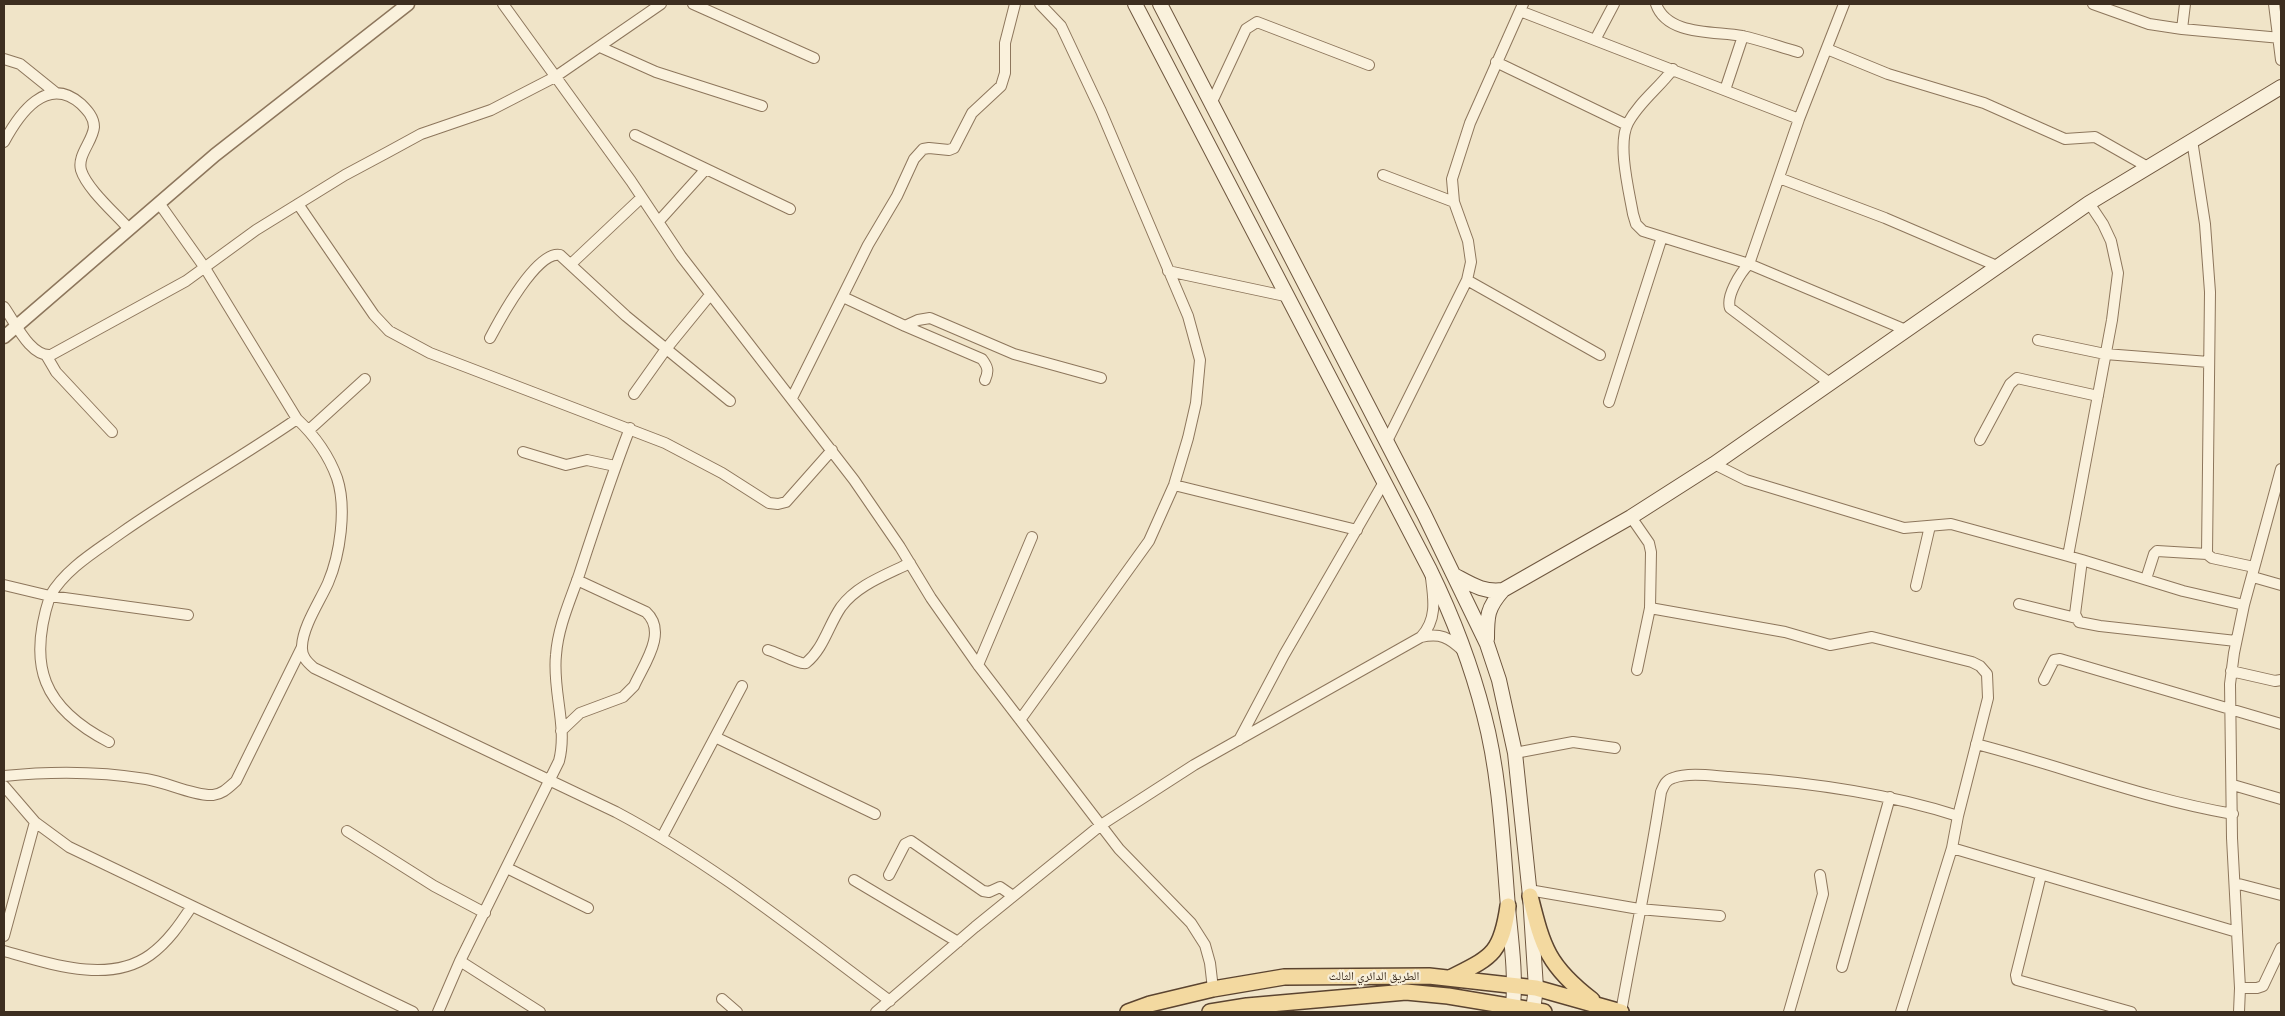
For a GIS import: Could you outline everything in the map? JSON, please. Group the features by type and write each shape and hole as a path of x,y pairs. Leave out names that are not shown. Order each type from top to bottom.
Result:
{"main road":[{"path":"1135,4 1285,296 1430,570 1468,656 1485,716 1492,755 1515,984 1514,1006"},
{"path":"1160,4 1387,441 1487,644 1501,688 1515,753 1539,1011"},
{"path":"1487,644 1488,610 1503,590 1631,517 1714,464 2089,203 2146,166 2281,87"},
{"path":"1235,197 1253,186"},
{"path":"1454,575 1478,588 1492,592 1503,590"},
{"path":"1529,893 1543,944 1552,962 1572,984 1599,1005"},
{"path":"1450,978 1482,962 1493,953 1505,930 1508,906"},
{"name":"الطريق الدائري الثالث","path":"1128,1012 1150,1004 1213,988 1284,977 1450,978 1515,984 1621,1012"},
{"name":"الطريق الدائري الثالث","path":"1210,1012 1247,1006 1406,992 1539,1011"}],"street":[{"path":"4,337 237,138 408,4"},
{"path":"503,4 710,294 832,450 978,664 1119,849 1191,923 1208,954 1213,988"},
{"path":"4,307 30,344 42,354 51,355 186,281 256,230 345,175 421,134 491,110 554,78 661,4"},
{"path":"693,4 814,58"},
{"path":"792,398 868,245 897,196 914,159 923,149 949,150 954,148 972,113 1001,86 1005,73 1005,43 1015,4"},
{"path":"1020,720 1149,541 1174,486 1196,403 1200,360 1188,316 1105,120 1061,26 1040,4"},
{"path":"1595,40 1614,4"},
{"path":"1656,4 1668,21 1682,28 1743,36 1798,52"},
{"path":"1831,384 1730,308 1729,302 1740,276 1749,264 1799,120 1844,4"},
{"path":"2093,4 2148,24 2182,30 2279,38"},
{"path":"2182,30 2185,4"},
{"path":"2274,4 2281,60"},
{"path":"1387,441 1466,280 1471,262 1468,241 1454,202 1452,179 1470,123 1521,8 1595,40 1799,120"},
{"path":"1212,104 1246,29 1257,22 1369,65"},
{"path":"1726,90 1743,36"},
{"path":"600,47 656,72 762,106"},
{"path":"1827,49 1888,74 1984,103 2065,139 2095,137 2146,166"},
{"path":"4,59 20,64 56,93 66,95 78,102 92,118 94,127 82,156 80,168 85,179 129,229"},
{"path":"1496,62 1627,125"},
{"path":"1673,69 1643,102 1627,125 1623,146 1636,224 1643,230 1749,264 1906,330"},
{"path":"4,142 21,114 29,106 56,93"},
{"path":"635,135 790,208"},
{"path":"2192,140 2204,224 2210,292 2207,554"},
{"path":"659,221 706,169"},
{"path":"1383,175 1454,202"},
{"path":"1779,178 1885,218 1997,266"},
{"path":"571,264 641,198"},
{"path":"159,203 205,268 297,419 309,430 320,447 337,479 341,528 338,556 329,582 303,637 302,655 314,668 616,812 662,837 778,917 890,1001"},
{"path":"2068,556 2112,320 2118,273 2111,241 2104,224 2089,203"},
{"path":"298,204 374,315 389,331 409,343 462,367 630,428 665,443 722,472 769,503 778,504 786,502 832,450"},
{"path":"1609,402 1662,236"},
{"path":"490,338 516,293 546,258 557,254 571,264 611,302 730,402"},
{"path":"1168,271 1285,296"},
{"path":"1466,280 1600,355"},
{"path":"634,394 666,349 710,294"},
{"path":"843,297 982,359 988,366 988,374 985,380"},
{"path":"905,326 918,320 930,318 1014,354 1101,378"},
{"path":"2038,340 2105,354 2209,362"},
{"path":"46,355 56,372 112,432"},
{"path":"1980,440 2010,384 2017,378 2098,396"},
{"path":"309,430 365,379"},
{"path":"109,742 73,720 62,709 48,688 40,665 39,645 50,596 58,583 106,544 160,506 251,451 297,419"},
{"path":"438,1012 460,961 550,782 561,752 561,731 556,683 558,636 615,466 630,428"},
{"path":"523,452 566,465 587,460 615,466"},
{"path":"1714,464 1746,480 1904,528 1951,524 2197,594 2244,605"},
{"path":"2239,1012 2240,988 2229,709 2231,671 2244,605 2281,469"},
{"path":"1239,740 1284,655 1384,482"},
{"path":"1174,486 1357,530"},
{"path":"1631,517 1649,543 1651,552 1650,608 1638,670"},
{"path":"1916,586 1930,526"},
{"path":"978,664 1032,537"},
{"path":"2146,579 2154,554 2157,551 2207,554 2212,558 2254,572 2281,585"},
{"path":"2076,618 2082,560"},
{"path":"768,650 784,655 799,664 806,663 826,637 842,605 860,589 910,563"},
{"path":"1420,638 1430,626 1433,613 1430,570"},
{"path":"561,731 580,713 629,693 657,636 653,618 646,612 577,580"},
{"path":"4,585 50,596 188,615"},
{"path":"2019,604 2076,618 2084,624 2236,641"},
{"path":"1650,608 1785,632 1830,645 1872,637 1972,662 1980,666 1987,674 1989,685 1983,722 1958,816 1952,848 1901,1012"},
{"path":"876,1012 1101,825 1147,794 1298,705 1420,638 1435,635 1449,638 1468,656"},
{"path":"4,776 34,773 98,772 146,779 202,794 214,795 225,790 236,781 302,647"},
{"path":"2044,680 2050,665 2054,660 2060,659 2281,724"},
{"path":"2231,671 2275,681 2281,680"},
{"path":"662,837 742,686"},
{"path":"715,737 875,814"},
{"path":"1515,753 1573,742 1615,748"},
{"path":"1976,744 2035,759 2157,798 2187,806 2233,814"},
{"path":"1621,1012 1639,909 1652,858 1661,792 1664,783 1670,778 1678,776 1709,776 1789,780 1890,797 1958,816"},
{"path":"2233,785 2281,799"},
{"path":"4,786 35,822 68,847 413,1012"},
{"path":"1842,967 1890,797"},
{"path":"4,936 35,822"},
{"path":"347,831 434,886 485,913"},
{"path":"889,875 906,844 911,841 983,891 986,892 1000,887 1014,896"},
{"path":"1952,848 2237,932"},
{"path":"507,868 588,908"},
{"path":"2042,874 2016,976 2017,980 2131,1012"},
{"path":"1789,1012 1823,894 1820,875"},
{"path":"854,880 958,942"},
{"path":"2236,883 2281,895"},
{"path":"1529,893 1639,909 1720,916"},
{"path":"4,952 63,966 107,970 128,965 149,956 170,936 192,906"},
{"path":"2240,988 2263,986 2281,948"},
{"path":"460,961 540,1012"},
{"path":"722,999 737,1012"}]}
